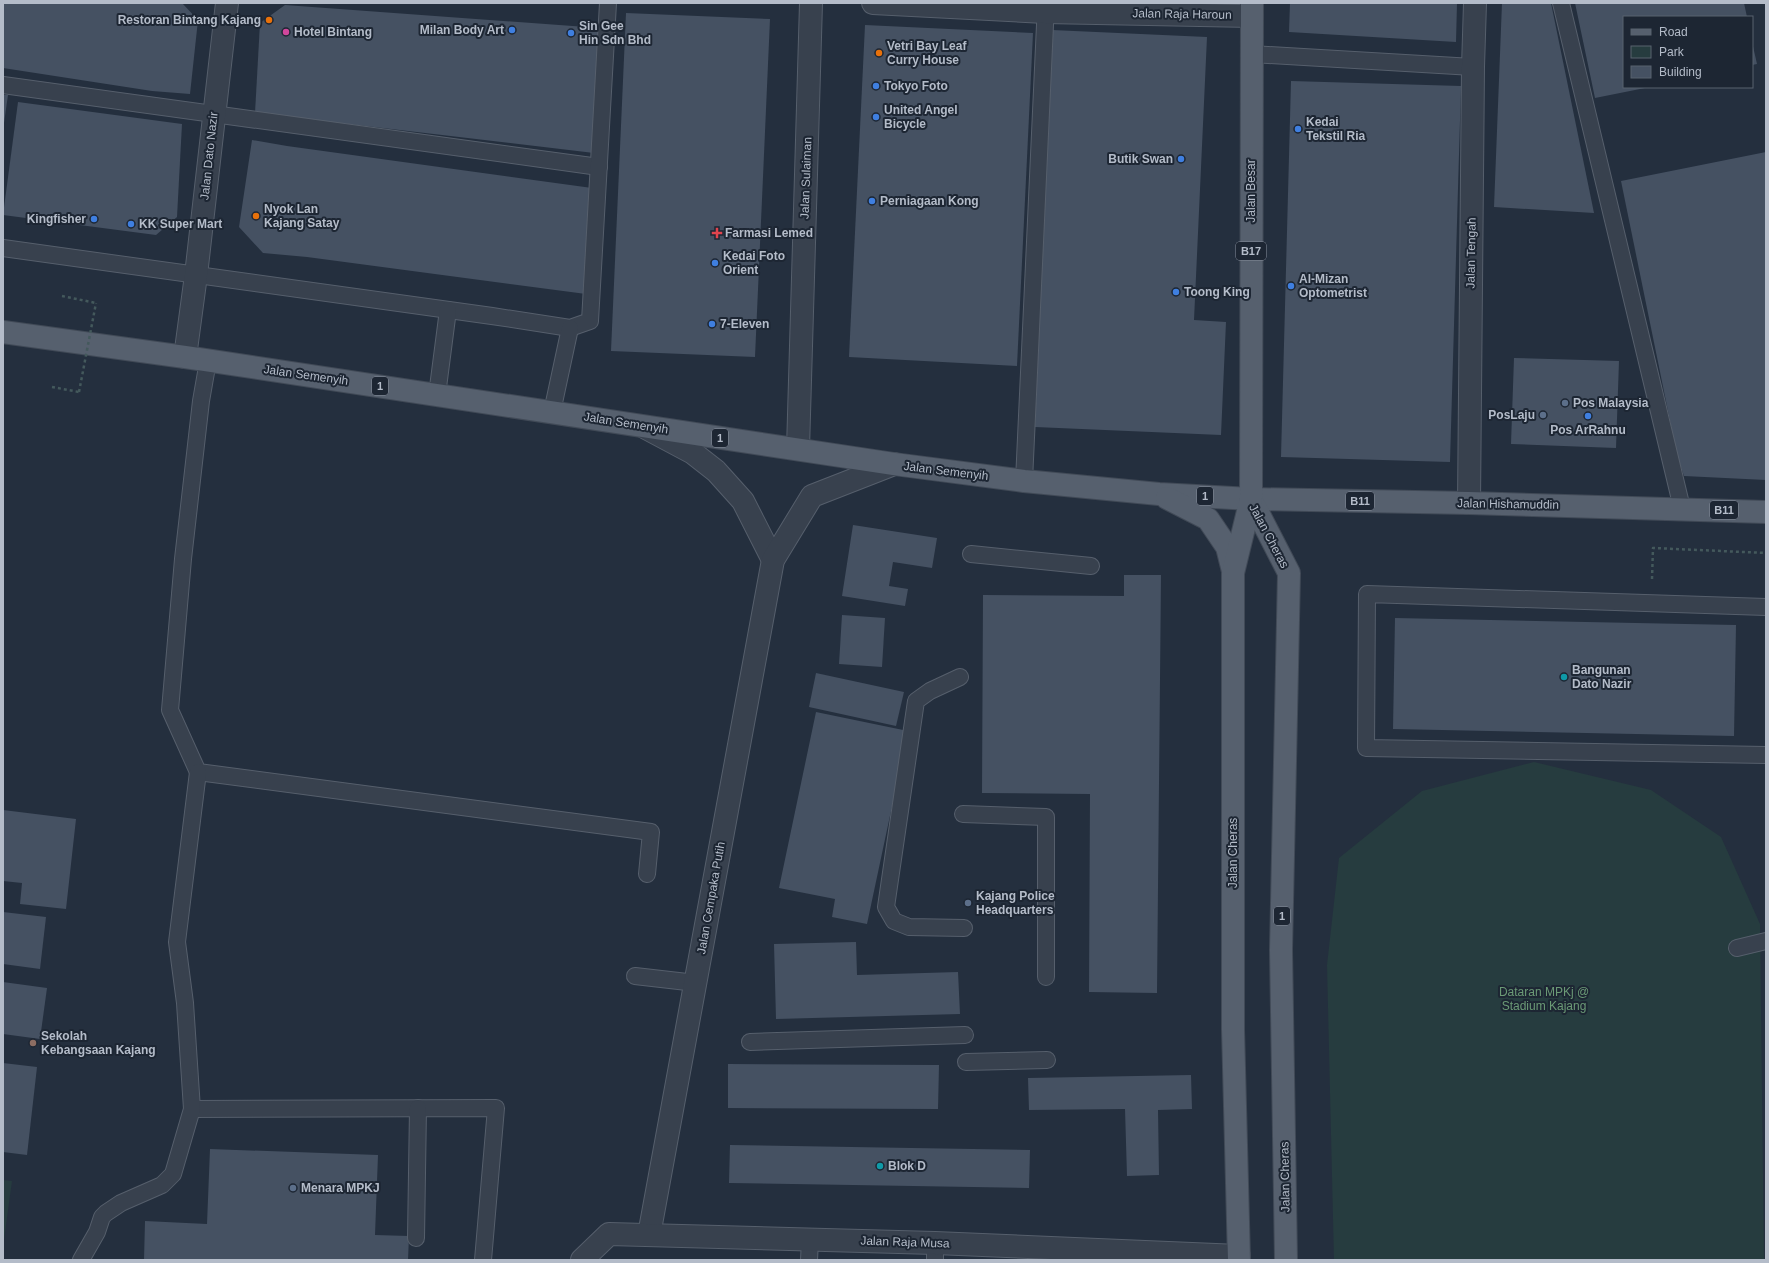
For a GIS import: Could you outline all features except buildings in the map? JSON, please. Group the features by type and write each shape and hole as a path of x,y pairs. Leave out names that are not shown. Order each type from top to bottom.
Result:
{"main road":[{"name":"Jalan Besar","path":"1251,499 1252,9"},
{"name":"Jalan Semenyih","path":"3,332 185,357 894,464 1024,481 1159,494 1251,499"},
{"path":"1159,494 1208,519 1227,547 1233,573"},
{"name":"Jalan Hishamuddin","path":"1251,499 1682,508 1766,512"},
{"name":"Jalan Cheras","path":"1239,1258 1233,1029 1233,573 1251,499"},
{"name":"Jalan Cheras","path":"1251,499 1289,572 1281,950 1286,1260"}],"street":[{"name":"Jalan Dato Nazir","path":"185,357 196,275 213,115 227,3"},
{"name":"Jalan Sulaiman","path":"798,449 811,3"},
{"name":"Jalan Raja Haroun","path":"873,3 1046,8 1252,9"},
{"name":"Jalan Tengah","path":"1469,503 1473,67 1475,3"},
{"path":"641,426 693,453 716,471 743,501 773,560"},
{"name":"Jalan Cempaka Putih","path":"650,1235 773,560 812,496 894,464"},
{"name":"Jalan Raja Musa","path":"582,1260 610,1234 650,1235 810,1250 935,1251 1239,1258"}],"lane":[{"path":"3,248 570,328 590,321 608,3"},
{"path":"1561,3 1682,508"},
{"path":"1024,481 1046,8"},
{"path":"1252,54 1473,67"},
{"path":"3,84 213,115 599,168"},
{"path":"436,395 448,310"},
{"path":"552,412 570,328"},
{"path":"81,1260 97,1232 102,1217 121,1203 162,1185 173,1174 192,1109 185,1003 177,942 198,772 170,710 183,559 201,401 208,361"},
{"path":"970,554 1091,566"},
{"path":"1766,607 1368,594 1366,748 1766,755"},
{"path":"960,678 930,691 916,702 912,718 886,907 894,921 909,927 964,928"},
{"path":"198,772 651,832 647,874"},
{"path":"964,814 1046,817 1046,977"},
{"path":"1737,948 1766,941"},
{"path":"635,976 696,983"},
{"path":"750,1042 964,1035"},
{"path":"966,1062 1047,1060"},
{"path":"416,1238 418,1108"},
{"path":"192,1109 496,1108 484,1260"}],"path":[{"path":"52,387 79,392 96,303 62,296"},
{"path":"1651,603 1653,548 1766,553"}],"green space":[{"name":"Dataran MPKj @ Stadium Kajang","path":"1534,762 1651,790 1721,837 1760,924 1764,1260 1334,1260 1327,965 1339,858 1422,791"},
{"path":"3,1180 12,1181 3,1247"}],"place":[{"name":"Restoran Bintang Kajang","path":"269,20"},
{"name":"Milan Body Art","path":"512,30"},
{"name":"Hotel Bintang","path":"286,32"},
{"name":"Sin Gee Hin Sdn Bhd","path":"571,33"},
{"name":"Vetri Bay Leaf Curry House","path":"879,53"},
{"name":"Tokyo Foto","path":"876,86"},
{"name":"United Angel Bicycle","path":"876,117"},
{"name":"Kedai Tekstil Ria","path":"1298,129"},
{"name":"Butik Swan","path":"1181,159"},
{"name":"Perniagaan Kong","path":"872,201"},
{"name":"Nyok Lan Kajang Satay","path":"256,216"},
{"name":"Kingfisher","path":"94,219"},
{"name":"KK Super Mart","path":"131,224"},
{"name":"Farmasi Lemed","path":"717,233"},
{"name":"Kedai Foto Orient","path":"715,263"},
{"name":"Al-Mizan Optometrist","path":"1291,286"},
{"name":"Toong King","path":"1176,292"},
{"name":"7-Eleven","path":"712,324"},
{"name":"Pos Malaysia","path":"1565,403"},
{"name":"PosLaju","path":"1543,415"},
{"name":"Pos ArRahnu","path":"1588,416"},
{"name":"Bangunan Dato Nazir","path":"1564,677"},
{"name":"Kajang Police Headquarters","path":"968,903"},
{"name":"Sekolah Kebangsaan Kajang","path":"33,1043"},
{"name":"Blok D","path":"880,1166"},
{"name":"Menara MPKJ","path":"293,1188"}]}
